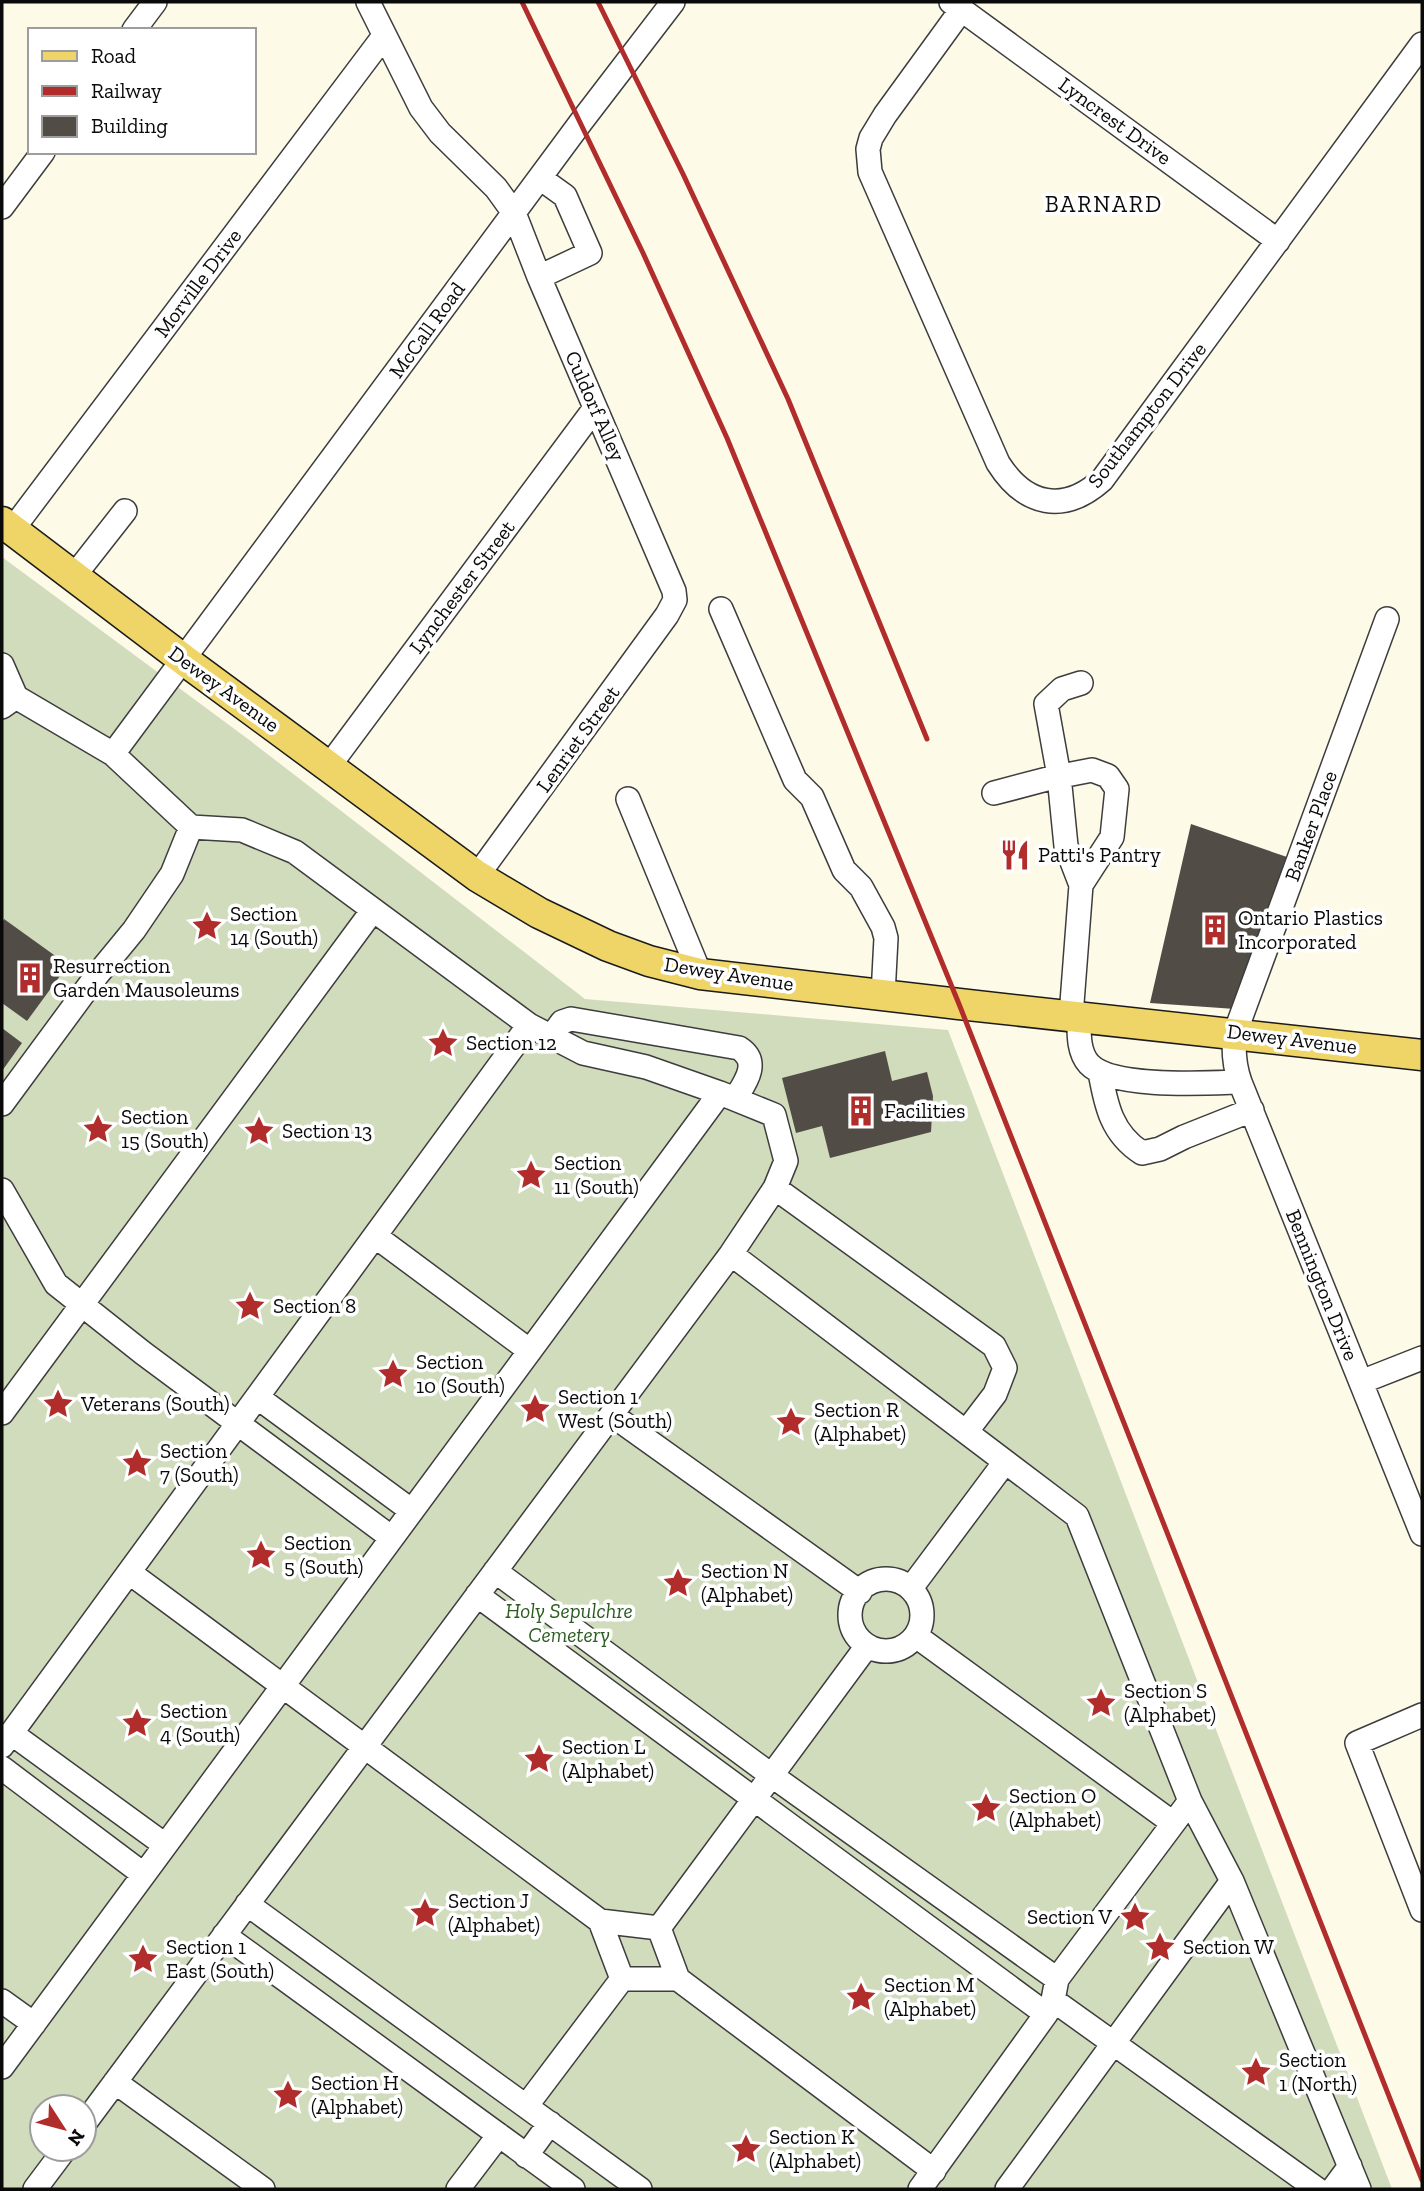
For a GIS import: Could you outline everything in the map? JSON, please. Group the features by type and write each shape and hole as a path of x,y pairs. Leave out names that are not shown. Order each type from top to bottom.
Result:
{"main road":[{"name":"Dewey Avenue","path":"7,526 477,876 539,914 582,935 649,961 700,974 1422,1055"}],"street":[{"path":"136,28 155,2"},
{"name":"Culdorf Alley","path":"368,2 421,108 440,133 496,188 514,213 538,277 672,582 675,600"},
{"name":"McCall Road","path":"113,754 540,177 673,2"},
{"name":"Southampton Drive","path":"957,6 871,138 868,159 875,187 998,463 1022,491 1042,500 1065,501 1078,498 1102,480 1422,44"},
{"name":"Lyncrest Drive","path":"957,6 1278,241"},
{"name":"Morville Drive","path":"7,526 384,36"},
{"path":"2,207 42,154"},
{"path":"538,277 590,253 565,197 540,177"},
{"name":"Lynchester Street","path":"329,766 595,408"},
{"path":"74,576 125,511"},
{"name":"Lenriet Street","path":"477,876 660,625 675,600"},
{"path":"721,609 795,779 812,797 844,870 861,887 883,927 886,938 883,995"},
{"name":"Banker Place","path":"1235,1032 1387,619"},
{"path":"2,665 9,702 113,754 191,827 242,830 295,852 529,1025 583,1053 646,1067 774,1115 786,1161 775,1188 731,1254 98,2105"},
{"path":"1081,683 1062,689 1046,704 1059,776 1066,846 1081,885 1075,1017 1079,1041 1089,1064 1100,1072 1133,1081 1240,1082"},
{"path":"995,793 1092,770 1108,776 1116,789 1112,837 1081,885"},
{"path":"628,799 700,974"},
{"path":"2,1104 97,975 135,930 172,874 191,827"},
{"path":"2,1413 373,910"},
{"path":"2,2067 530,1351 728,1096 748,1077 751,1063 746,1052 739,1048 570,1020 562,1022 551,1037"},
{"path":"166,1845 7,1739 529,1025"},
{"name":"Bennington Drive","path":"1235,1032 1234,1064 1240,1082 1422,1534"},
{"path":"1100,1072 1104,1096 1119,1134 1142,1153 1160,1149 1252,1110"},
{"path":"775,1188 994,1346 1006,1368 995,1394 966,1432"},
{"path":"2,1191 56,1284 143,1353 392,1538"},
{"path":"375,1236 530,1351"},
{"path":"731,1254 1077,1516 1190,1801 1232,1881 1359,2189"},
{"path":"1361,1382 1422,1358"},
{"path":"257,1397 412,1511"},
{"path":"612,1415 860,1592"},
{"path":"911,1588 1005,1462"},
{"path":"495,1571 771,1775 1052,1998 1317,2189"},
{"path":"130,1573 600,1922 659,1927"},
{"path":"889,1579 911,1588 917,1596 923,1616 916,1636 899,1649 888,1652 877,1651 858,1638 852,1628 850,1616 852,1604 866,1585 889,1579"},
{"path":"477,1595 752,1800 1052,1998"},
{"path":"916,1636 1173,1823"},
{"path":"659,1927 867,1646"},
{"path":"1422,1715 1357,1743 1422,1910"},
{"path":"2,1768 144,1874"},
{"path":"920,2189 1190,1801"},
{"path":"1007,2189 1232,1881"},
{"path":"247,1904 640,2189"},
{"path":"600,1922 622,1979"},
{"path":"659,1927 678,1979 934,2171"},
{"path":"224,1935 573,2189"},
{"path":"527,2105 622,1979"},
{"path":"622,1979 678,1979"},
{"path":"2,2001 33,2024"},
{"path":"115,2082 263,2189"},
{"path":"526,2156 550,2123"},
{"path":"458,2189 499,2135"},
{"path":"35,2189 54,2163"},
{"path":"1333,2189 1350,2166"}],"green space":[{"name":"Holy Sepulchre Cemetery","path":"2,557 248,739 585,999 948,1030 1392,2189 2,2189"}],"building":[{"name":"Ontario Plastics Incorporated","path":"1191,824 1290,858 1235,1009 1150,1003"},
{"name":"Resurrection Garden Mausoleums","path":"4,919 68,965 27,1021 2,1003"},
{"name":"Resurrection Garden Mausoleums","path":"2,1028 22,1043 2,1071"},
{"name":"Facilities","path":"885,1051 892,1081 927,1072 933,1096 931,1132 830,1158 822,1126 796,1133 782,1078"}],"railway":[{"path":"522,2 643,253 727,438 959,1004 1422,2180"},
{"path":"598,2 683,174 788,399 927,739"}],"place":[{"name":"Patti's Pantry","path":"1015,855"},
{"name":"Section 14 (South)","path":"207,926"},
{"name":"Ontario Plastics Incorporated","path":"1215,930"},
{"name":"Resurrection Garden Mausoleums","path":"30,978"},
{"name":"Section 12","path":"443,1043"},
{"name":"Facilities","path":"861,1111"},
{"name":"Section 15 (South)","path":"98,1129"},
{"name":"Section 13","path":"259,1131"},
{"name":"Section 11 (South)","path":"531,1175"},
{"name":"Section 8","path":"250,1306"},
{"name":"Section 10 (South)","path":"393,1374"},
{"name":"Veterans (South)","path":"58,1404"},
{"name":"Section 1 West (South)","path":"535,1409"},
{"name":"Section R (Alphabet)","path":"791,1422"},
{"name":"Section 7 (South)","path":"137,1463"},
{"name":"Section 5 (South)","path":"261,1555"},
{"name":"Section N (Alphabet)","path":"678,1583"},
{"name":"Section S (Alphabet)","path":"1101,1703"},
{"name":"Section 4 (South)","path":"137,1723"},
{"name":"Section L (Alphabet)","path":"539,1759"},
{"name":"Section O (Alphabet)","path":"986,1808"},
{"name":"Section J (Alphabet)","path":"425,1913"},
{"name":"Section V","path":"1135,1917"},
{"name":"Section W","path":"1160,1947"},
{"name":"Section 1 East (South)","path":"143,1959"},
{"name":"Section M (Alphabet)","path":"861,1997"},
{"name":"Section 1 (North)","path":"1256,2072"},
{"name":"Section H (Alphabet)","path":"288,2095"},
{"name":"Section K (Alphabet)","path":"746,2149"}],"district":[{"name":"BARNARD","path":"1104,204"}]}
